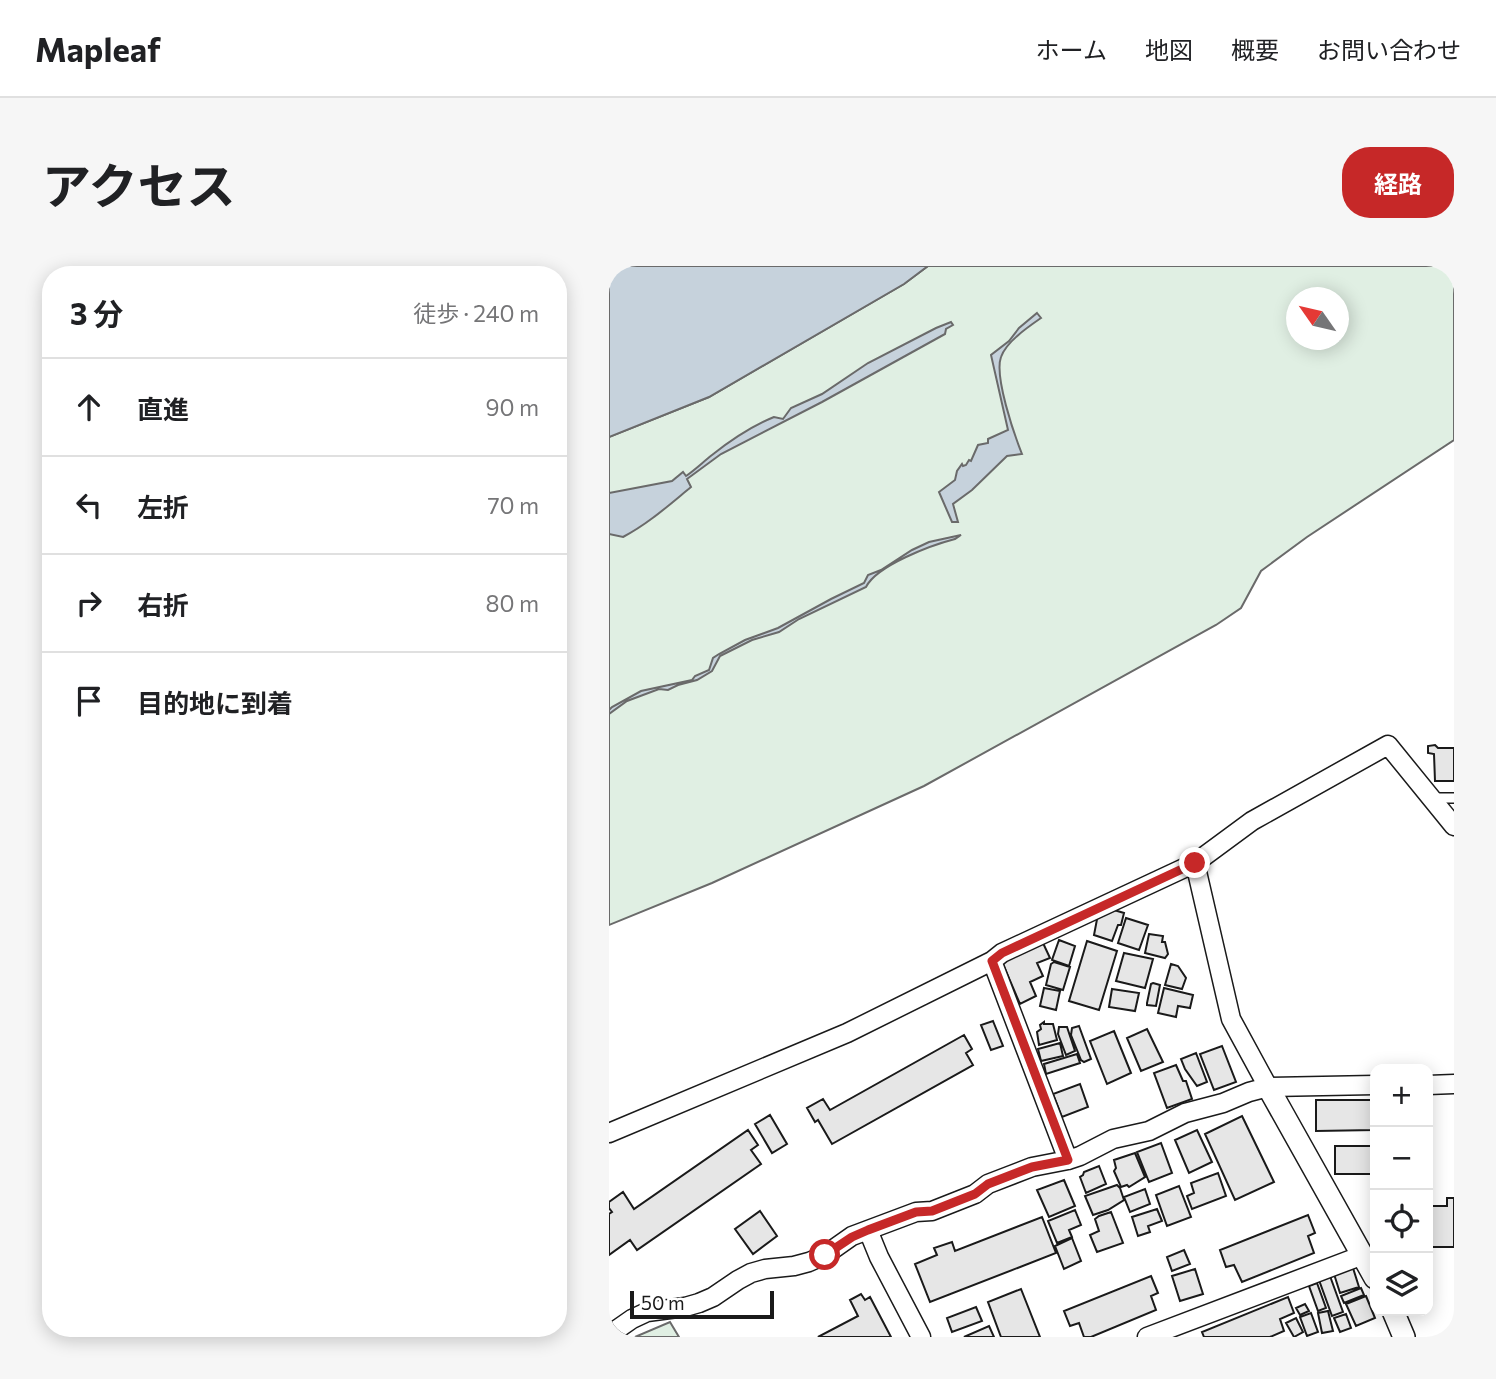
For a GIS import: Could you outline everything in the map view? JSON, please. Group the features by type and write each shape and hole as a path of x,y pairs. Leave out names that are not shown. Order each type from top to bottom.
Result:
{"street":[{"path":"609,1133 847,1033 992,961 1002,953 1195,863 1252,821 1388,745 1454,826"},
{"path":"1195,863 1231,1019 1370,1268"},
{"path":"992,961 1068,1160"},
{"path":"1433,1084 1454,1084"},
{"path":"609,1335 647,1312 699,1303 751,1273 809,1262 868,1230 916,1212 932,1211 975,1194 988,1184 1032,1167 1080,1156 1113,1139 1149,1131 1185,1113 1249,1092 1268,1087 1370,1086"},
{"path":"868,1230 879,1257 921,1337"},
{"path":"1147,1337 1363,1255"},
{"path":"1395,1316 1404,1337"}],"lane":[{"path":"1431,798 1454,798"}],"green space":[{"path":"928,266 1454,266 1454,440 1307,537 1261,571 1241,608 1216,625 924,786 712,883 609,925 609,437 709,397 904,284"},
{"path":"670,1322 679,1337 635,1337"}],"shaded area":[{"path":"609,266 928,266 904,284 709,397 609,437"},
{"path":"1037,313 1041,318 1008,346 1001,357 1000,366 1006,405 1022,454 1007,456 972,490 953,504 958,522 952,522 939,492 955,480 962,464 966,465 971,461 978,445 988,443 988,439 1008,430 991,355"},
{"path":"951,322 953,325 946,329 945,334 721,454 687,479 691,487 632,532 623,537 609,534 609,493 672,481 683,472 686,476 719,449 750,429 774,417 783,419 791,408 822,394 868,363"},
{"path":"961,535 893,564 881,571 866,587 799,619 779,632 752,640 720,656 712,671 697,680 668,690 659,689 627,701 609,714 612,707 641,691 692,680 709,670 713,658 719,654 745,640 778,628 864,583 868,575 912,550 929,542"}],"building":[{"path":"1435,745 1438,748 1454,748 1454,781 1435,781 1434,754 1428,753 1428,746"},
{"path":"1104,907 1124,913 1112,941 1094,935 1098,914"},
{"path":"1126,918 1148,925 1139,950 1118,943"},
{"path":"1149,934 1163,936 1162,942 1165,942 1168,954 1165,958 1145,953"},
{"path":"1059,940 1075,946 1069,966 1052,960"},
{"path":"1087,941 1117,951 1099,1010 1069,1001"},
{"path":"1043,943 1050,958 1037,963 1043,976 1030,982 1036,996 1020,1004 1002,962"},
{"path":"1124,953 1153,959 1145,988 1116,981"},
{"path":"1054,962 1070,967 1063,990 1046,985 1051,964"},
{"path":"1171,964 1178,966 1186,978 1182,989 1165,985"},
{"path":"1153,983 1160,985 1156,1006 1147,1005"},
{"path":"1044,988 1060,991 1056,1010 1040,1006"},
{"path":"1164,988 1193,995 1190,1008 1178,1006 1176,1017 1158,1013"},
{"path":"1112,989 1139,993 1135,1011 1109,1007"},
{"path":"993,1021 1003,1046 991,1050 981,1025"},
{"path":"1044,1022 1053,1024 1057,1040 1039,1045 1037,1032"},
{"path":"1079,1026 1091,1059 1084,1062 1071,1035 1072,1028"},
{"path":"1059,1027 1067,1027 1075,1051 1066,1055 1058,1034"},
{"path":"1147,1029 1163,1062 1141,1071 1127,1038"},
{"path":"1114,1031 1131,1073 1107,1084 1090,1041"},
{"path":"964,1035 972,1049 966,1053 973,1065 832,1144 818,1120 815,1122 807,1108 823,1099 830,1110"},
{"path":"1060,1043 1063,1056 1041,1061 1038,1049"},
{"path":"1222,1046 1236,1082 1214,1090 1200,1054"},
{"path":"1196,1053 1207,1082 1197,1086 1181,1059"},
{"path":"1077,1054 1080,1063 1046,1074 1044,1064"},
{"path":"1176,1065 1183,1081 1186,1081 1192,1099 1167,1108 1154,1073"},
{"path":"1080,1084 1088,1107 1062,1117 1053,1094"},
{"path":"1316,1100 1370,1100 1370,1130 1316,1131"},
{"path":"770,1115 787,1144 772,1153 755,1124"},
{"path":"1242,1116 1274,1182 1235,1200 1205,1134"},
{"path":"748,1130 758,1145 751,1150 761,1164 637,1250 630,1240 609,1255 609,1214 612,1212 609,1202 623,1192 634,1209"},
{"path":"1197,1130 1212,1162 1189,1173 1175,1140"},
{"path":"1161,1143 1172,1173 1149,1182 1137,1152"},
{"path":"1335,1146 1370,1146 1370,1174 1335,1174"},
{"path":"1135,1153 1145,1177 1129,1187 1121,1187 1114,1171 1114,1160"},
{"path":"1099,1166 1106,1184 1086,1193 1080,1177 1084,1172"},
{"path":"1218,1173 1226,1196 1192,1209 1187,1196 1194,1193 1191,1183"},
{"path":"1064,1180 1075,1206 1049,1217 1037,1190"},
{"path":"1117,1185 1124,1200 1093,1215 1085,1196"},
{"path":"1179,1186 1191,1217 1167,1226 1156,1195"},
{"path":"1145,1189 1150,1204 1130,1212 1124,1197"},
{"path":"1447,1198 1454,1198 1454,1247 1433,1247 1433,1206 1447,1206"},
{"path":"1157,1209 1162,1221 1148,1226 1150,1232 1138,1236 1132,1217"},
{"path":"1075,1210 1081,1225 1069,1230 1072,1237 1057,1243 1048,1221"},
{"path":"760,1211 777,1236 753,1254 735,1229"},
{"path":"1111,1212 1123,1243 1097,1252 1090,1235 1099,1231 1095,1219"},
{"path":"1308,1215 1315,1233 1308,1236 1314,1253 1242,1282 1234,1265 1226,1267 1220,1250"},
{"path":"1042,1217 1056,1253 930,1302 915,1264 937,1255 934,1248 952,1242 955,1251"},
{"path":"1072,1238 1081,1261 1064,1269 1055,1246"},
{"path":"1184,1250 1190,1264 1172,1271 1167,1257"},
{"path":"1353,1268 1359,1287 1340,1293 1334,1274"},
{"path":"1195,1269 1203,1294 1180,1301 1172,1276"},
{"path":"1151,1276 1158,1293 1151,1296 1156,1310 1091,1337 1084,1337 1079,1323 1070,1326 1064,1311"},
{"path":"1330,1276 1343,1312 1332,1316 1319,1280"},
{"path":"1317,1283 1326,1308 1318,1311 1309,1286"},
{"path":"1361,1288 1364,1295 1344,1303 1341,1296"},
{"path":"1021,1289 1040,1337 1001,1337 988,1302"},
{"path":"861,1294 865,1300 870,1297 891,1337 818,1337 858,1316 850,1300"},
{"path":"1366,1296 1370,1316 1375,1318 1356,1326 1346,1304"},
{"path":"1288,1297 1294,1313 1280,1319 1284,1331 1270,1337 1204,1337 1202,1332"},
{"path":"1305,1304 1309,1311 1300,1315 1296,1308"},
{"path":"976,1307 982,1321 952,1332 947,1318"},
{"path":"1328,1311 1333,1331 1322,1333 1318,1313"},
{"path":"1311,1313 1318,1332 1307,1336 1300,1317"},
{"path":"1346,1314 1351,1328 1340,1332 1334,1318"},
{"path":"1296,1318 1303,1332 1294,1337 1286,1323"},
{"path":"989,1326 994,1337 964,1337"}],"route":[{"path":"825,1255 868,1230 916,1212 932,1211 975,1194 988,1184 1032,1167 1068,1160 992,961 1002,953 1195,863"}]}
